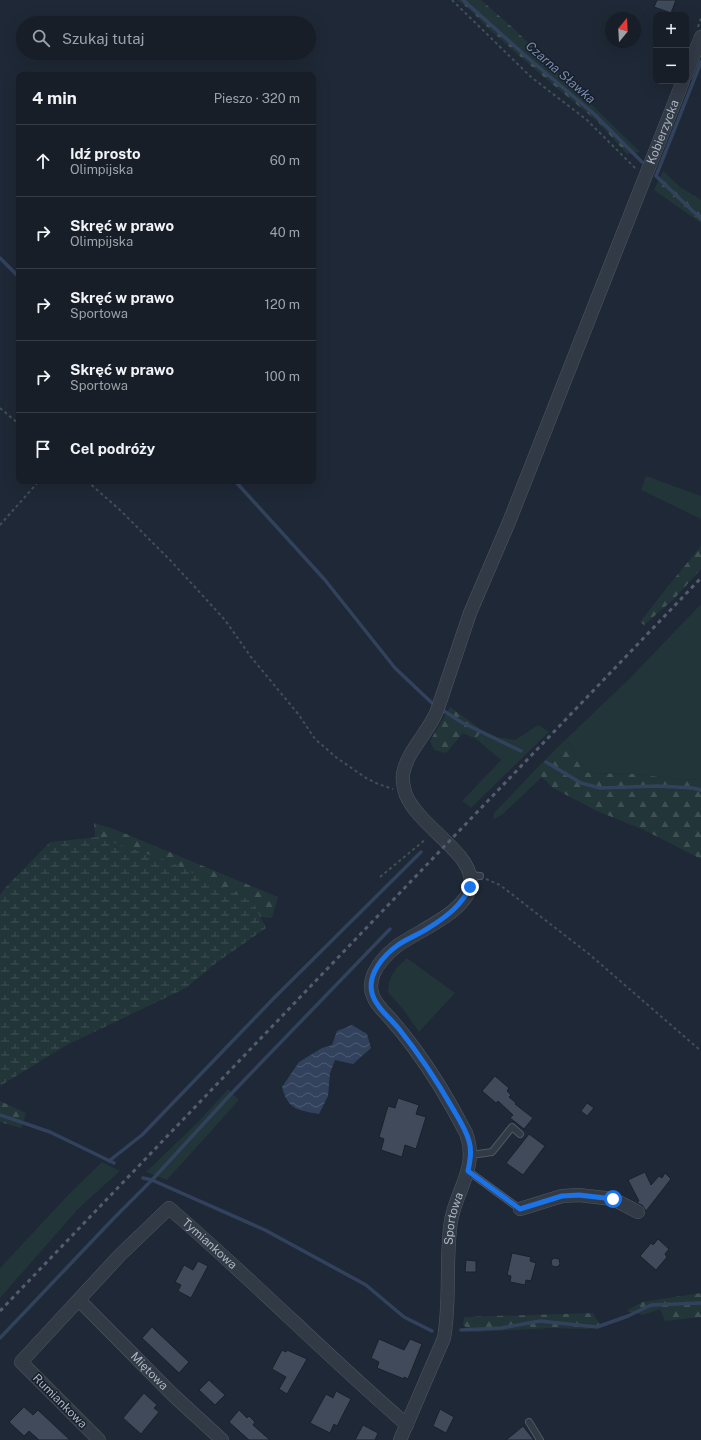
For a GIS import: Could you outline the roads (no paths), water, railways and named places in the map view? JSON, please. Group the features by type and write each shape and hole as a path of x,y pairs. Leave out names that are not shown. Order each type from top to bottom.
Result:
{"street":[{"path":"689,67 701,37"},
{"name":"Kobierzycka","path":"475,876 452,848 410,805 404,789 402,776 405,765 437,711 470,613 509,522 682,84"},
{"name":"Sportowa","path":"400,1440 444,1338 447,1320 451,1220 468,1171 471,1155 470,1142 466,1133 438,1083 414,1047 377,1004 371,986 374,972 389,953 399,945 429,928 455,909 462,901 475,876"},
{"path":"520,1209 562,1196 579,1195 613,1199 638,1212"},
{"name":"Tymiankowa","path":"21,1362 120,1255 170,1208 215,1247 407,1426"},
{"name":"Miętowa","path":"79,1300 172,1394 222,1440"},
{"name":"Rumiankowa","path":"21,1362 99,1440"}],"lane":[{"path":"471,1155 492,1152 512,1127 520,1134"},
{"path":"468,1171 520,1209"},
{"path":"529,1422 540,1440"}],"water":[{"path":"352,1025 367,1034 371,1048 353,1064 335,1060 330,1073 328,1096 319,1114 295,1108 287,1100 282,1087 299,1062 322,1048 332,1045 337,1031"}],"waterway":[{"name":"Czarna Sławka","path":"463,0 594,114 642,162"},
{"path":"701,62 656,176 701,219"},
{"path":"0,258 16,274"},
{"path":"238,484 325,580 395,668 432,703"},
{"path":"444,711 461,722 521,751"},
{"path":"546,762 581,783 600,788 658,786 693,788 701,790"},
{"path":"109,1161 142,1135 274,998 421,852"},
{"path":"0,1338 152,1180 230,1095 390,929"},
{"path":"0,1115 50,1132 114,1163"},
{"path":"143,1178 152,1180 265,1230 366,1285 404,1317 432,1331"},
{"path":"461,1330 501,1328 540,1321 597,1327 628,1316 651,1305 701,1303"}],"railway":[{"path":"0,1311 701,578"}]}
